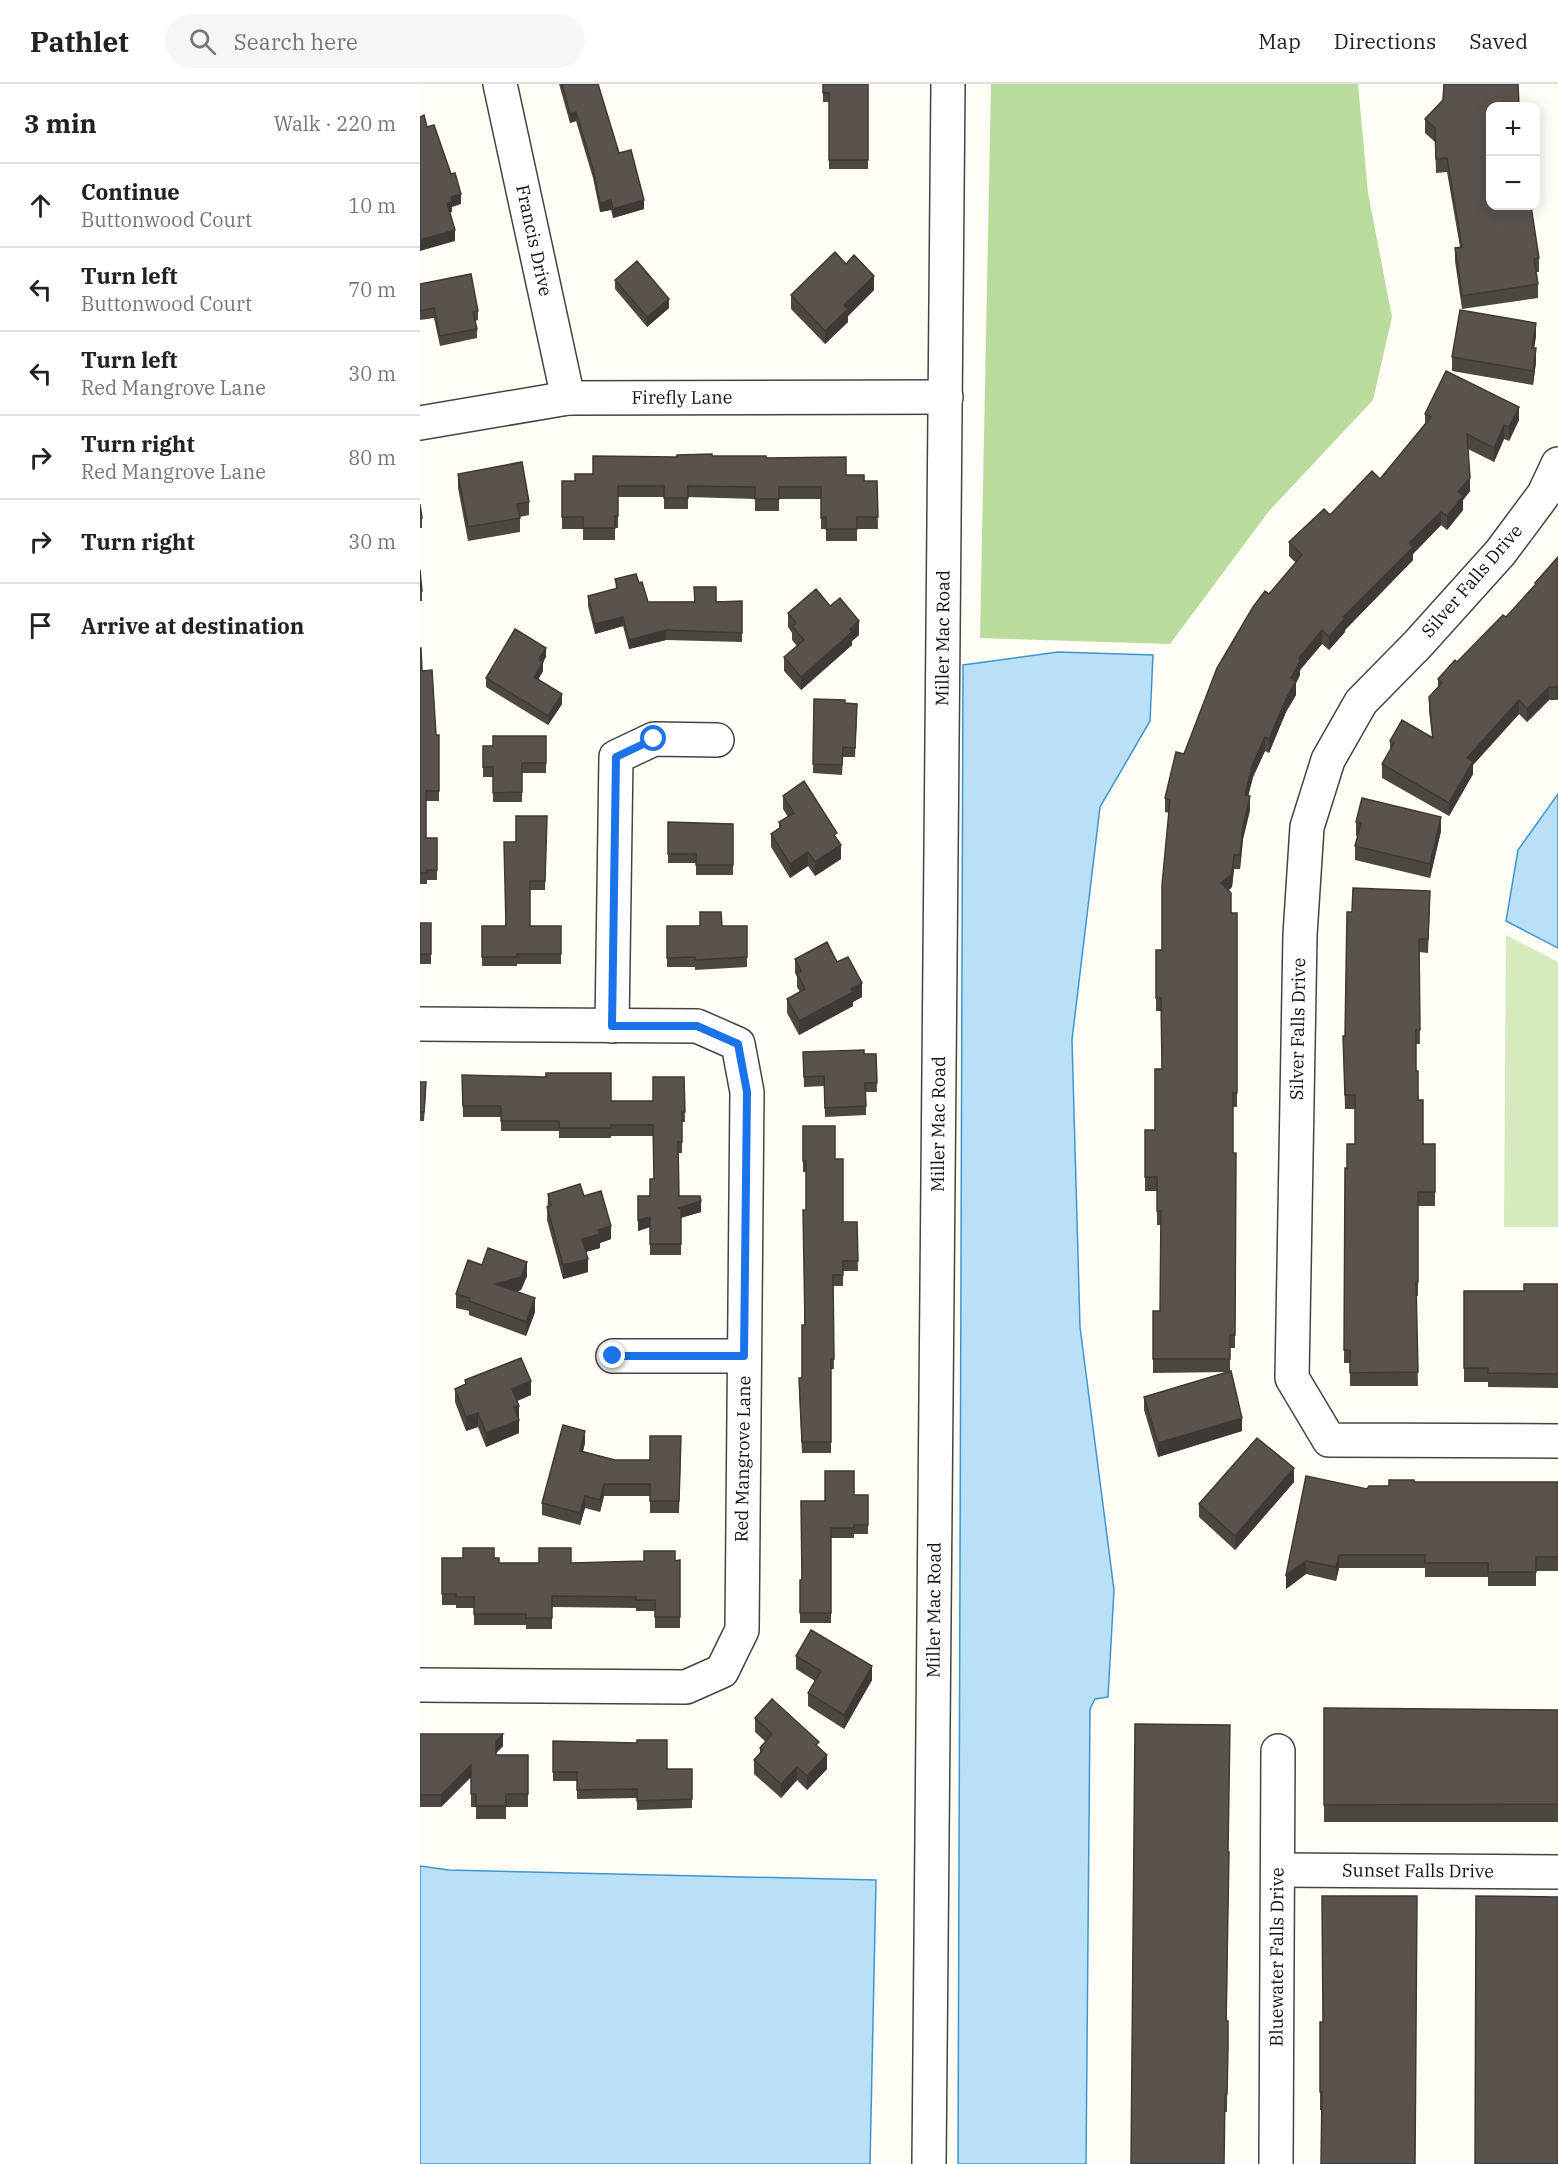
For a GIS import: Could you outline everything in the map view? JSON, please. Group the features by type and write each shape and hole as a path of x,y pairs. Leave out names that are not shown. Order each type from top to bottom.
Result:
{"street":[{"name":"Francis Drive","path":"500,84 568,398"},
{"name":"Miller Mac Road","path":"929,2164 948,84"},
{"name":"Firefly Lane","path":"420,423 568,398 946,397"},
{"name":"Silver Falls Drive","path":"1558,464 1544,494 1500,553 1418,644 1361,702 1328,759 1307,827 1299,934 1292,1378 1329,1440 1558,1441"},
{"path":"612,1026 616,757 654,739 717,740"},
{"name":"Red Mangrove Lane","path":"420,1024 697,1026 738,1044 747,1092 742,1630 722,1671 686,1687 420,1685"},
{"path":"613,1356 744,1356"},
{"name":"Bluewater Falls Drive","path":"1276,2164 1278,1751"},
{"name":"Sunset Falls Drive","path":"1278,1870 1558,1872"}],"green space":[{"path":"991,84 1358,84 1368,193 1392,317 1373,400 1269,511 1170,644 980,638"},
{"path":"1506,935 1558,962 1558,1227 1504,1227"}],"water":[{"path":"1058,652 1153,655 1150,721 1100,807 1072,1040 1080,1327 1114,1590 1108,1697 1095,1699 1090,1709 1086,2164 958,2164 963,665"},
{"path":"1558,794 1558,948 1506,921 1518,850"},
{"path":"420,1866 449,1870 876,1880 870,2164 420,2164"}],"building":[{"path":"562,84 598,84 619,153 631,150 644,200 613,209 611,200 600,203 593,169 576,112 570,114"},
{"path":"823,84 868,84 868,160 829,160 829,93 823,93"},
{"path":"1444,84 1518,84 1519,102 1486,102 1486,210 1532,210 1539,258 1534,259 1538,284 1462,296 1455,248 1462,247 1447,158 1436,159 1435,128 1425,119 1443,100"},
{"path":"424,115 427,127 434,125 451,174 455,173 461,194 451,197 452,202 447,203 455,230 420,240 420,117"},
{"path":"835,252 846,264 854,255 874,276 844,305 848,309 825,331 791,295"},
{"path":"637,261 669,299 647,317 615,280"},
{"path":"471,274 478,311 473,312 477,329 440,336 434,308 420,311 420,284"},
{"path":"1460,310 1536,323 1532,348 1536,348 1533,371 1452,357"},
{"path":"1446,371 1519,407 1509,427 1504,425 1494,448 1467,434 1470,478 1458,492 1463,496 1447,516 1441,512 1409,543 1413,547 1343,617 1345,618 1329,637 1322,630 1299,658 1300,661 1291,678 1296,681 1269,739 1265,737 1253,763 1245,795 1250,796 1243,826 1240,855 1234,855 1232,874 1221,883 1231,893 1231,913 1237,913 1237,1093 1233,1093 1233,1153 1236,1153 1235,1335 1230,1335 1230,1359 1153,1359 1153,1311 1160,1311 1161,1211 1157,1211 1157,1177 1145,1177 1145,1130 1155,1130 1155,1069 1162,1069 1161,998 1156,998 1156,950 1162,950 1162,885 1170,800 1165,798 1176,752 1184,754 1217,668 1253,607 1265,591 1269,594 1302,555 1289,542 1324,509 1330,515 1372,471 1380,479 1431,417 1425,414"},
{"path":"712,454 712,456 766,456 766,458 846,457 846,475 864,475 864,481 877,481 878,517 857,517 857,529 826,529 826,517 821,518 821,487 779,487 779,499 755,499 755,487 688,486 688,498 664,498 664,486 618,486 618,516 615,516 615,528 583,528 583,517 562,517 562,481 575,481 575,474 593,474 593,456 677,457 677,455"},
{"path":"522,462 529,502 517,504 520,518 468,527 458,474"},
{"path":"1558,557 1557,687 1549,687 1527,709 1519,700 1467,758 1473,761 1449,803 1382,764 1394,743 1390,741 1402,720 1433,738 1429,697 1442,683 1438,679 1503,615 1506,617"},
{"path":"636,574 639,583 642,582 648,602 695,602 694,587 716,587 716,602 742,601 742,633 666,630 629,640 623,617 595,624 588,596 618,588 615,579"},
{"path":"816,589 830,606 840,598 859,621 850,629 852,632 801,677 784,657 804,640 792,626 796,623 788,613"},
{"path":"515,629 546,648 539,659 543,662 534,677 562,694 548,716 486,678"},
{"path":"420,648 422,671 432,670 436,735 439,735 439,791 426,791 426,838 437,838 437,870 427,870 427,873 420,873"},
{"path":"814,699 845,700 845,703 857,704 855,748 843,747 842,765 813,764"},
{"path":"493,736 546,736 546,763 522,763 522,792 493,793 493,767 483,767 483,746 493,746"},
{"path":"804,781 837,833 834,835 841,845 815,862 808,852 790,864 771,834 781,827 779,822 794,813 783,796"},
{"path":"1362,798 1441,817 1430,864 1355,846 1361,823 1356,822"},
{"path":"516,816 547,816 545,881 530,881 530,926 561,926 561,954 482,957 482,926 506,926 504,842 516,842"},
{"path":"668,822 733,824 733,865 696,865 696,854 668,854"},
{"path":"1353,888 1430,891 1428,939 1419,939 1420,1030 1416,1030 1416,1071 1418,1071 1418,1100 1423,1100 1423,1144 1435,1144 1435,1192 1418,1192 1418,1282 1416,1282 1418,1372 1350,1373 1350,1350 1344,1350 1345,1168 1347,1168 1347,1144 1355,1144 1355,1095 1345,1095 1343,1036 1345,1036 1347,912 1352,912"},
{"path":"700,912 721,912 722,926 747,926 747,957 695,960 695,957 667,958 667,926 700,926"},
{"path":"420,923 431,923 431,954 420,954"},
{"path":"827,942 837,962 848,957 862,983 851,989 853,992 799,1021 787,999 805,989 797,973 801,971 795,959"},
{"path":"864,1050 864,1054 876,1054 877,1083 865,1083 866,1106 825,1108 824,1076 804,1077 803,1052"},
{"path":"546,1073 611,1073 611,1101 653,1101 653,1077 684,1077 685,1112 682,1112 682,1142 678,1142 679,1196 700,1196 701,1201 679,1208 681,1209 681,1244 650,1244 650,1217 638,1220 638,1196 650,1196 650,1179 654,1179 653,1125 559,1128 559,1121 501,1121 501,1106 463,1106 462,1075 546,1077"},
{"path":"420,1082 426,1082 424,1112 420,1112"},
{"path":"803,1126 835,1126 835,1159 843,1159 843,1222 857,1222 858,1261 843,1261 843,1275 833,1275 834,1359 831,1359 831,1442 802,1442 799,1378 802,1378 802,1325 805,1325 803,1210 806,1210"},
{"path":"580,1184 584,1196 601,1191 611,1226 598,1230 600,1234 582,1239 588,1259 563,1265 547,1207 551,1205 548,1194"},
{"path":"488,1248 527,1262 521,1277 495,1284 535,1298 526,1322 456,1294 468,1260 482,1265"},
{"path":"1524,1284 1558,1284 1558,1374 1488,1373 1488,1368 1464,1368 1464,1291 1524,1291"},
{"path":"521,1358 531,1381 512,1389 519,1406 514,1407 519,1420 486,1433 478,1413 466,1417 455,1389 466,1384 465,1380"},
{"path":"1231,1371 1242,1418 1158,1443 1144,1397"},
{"path":"563,1425 585,1431 580,1451 615,1460 650,1460 650,1436 681,1436 679,1501 650,1501 650,1484 604,1484 600,1500 585,1496 580,1513 542,1503"},
{"path":"1257,1438 1294,1468 1235,1536 1199,1504"},
{"path":"825,1471 854,1471 854,1495 868,1495 868,1525 854,1525 854,1528 831,1528 831,1613 800,1613 801,1501 825,1501"},
{"path":"1306,1476 1367,1489 1369,1486 1389,1486 1389,1480 1558,1482 1558,1557 1536,1557 1536,1572 1488,1572 1488,1563 1425,1563 1425,1555 1339,1555 1336,1567 1306,1561 1286,1575"},
{"path":"463,1548 494,1548 494,1558 499,1558 499,1563 539,1563 539,1548 571,1548 571,1563 644,1561 644,1551 675,1551 675,1561 680,1560 680,1617 655,1617 655,1600 636,1600 636,1597 552,1596 552,1618 526,1618 526,1614 474,1614 474,1597 442,1594 442,1558 463,1558"},
{"path":"811,1630 872,1666 844,1715 808,1693 821,1671 796,1656"},
{"path":"772,1699 819,1742 816,1745 827,1755 807,1776 797,1767 781,1784 754,1760 763,1750 760,1748 772,1734 755,1718"},
{"path":"1324,1708 1558,1710 1558,1804 1324,1805"},
{"path":"1135,1724 1230,1725 1226,2021 1228,2021 1228,2048 1224,2164 1131,2164"},
{"path":"420,1734 503,1734 496,1741 496,1755 528,1755 528,1794 506,1794 506,1806 476,1806 476,1794 471,1794 471,1765 441,1795 420,1795"},
{"path":"637,1740 667,1740 667,1769 692,1769 692,1799 637,1801 637,1789 577,1790 577,1772 553,1772 553,1741 637,1743"},
{"path":"1322,1896 1417,1896 1415,2164 1321,2164"},
{"path":"1476,1896 1558,1897 1558,2164 1475,2164"}],"route":[{"path":"613,1356 744,1356 747,1092 738,1044 697,1026 612,1026 616,757 654,739"}]}
